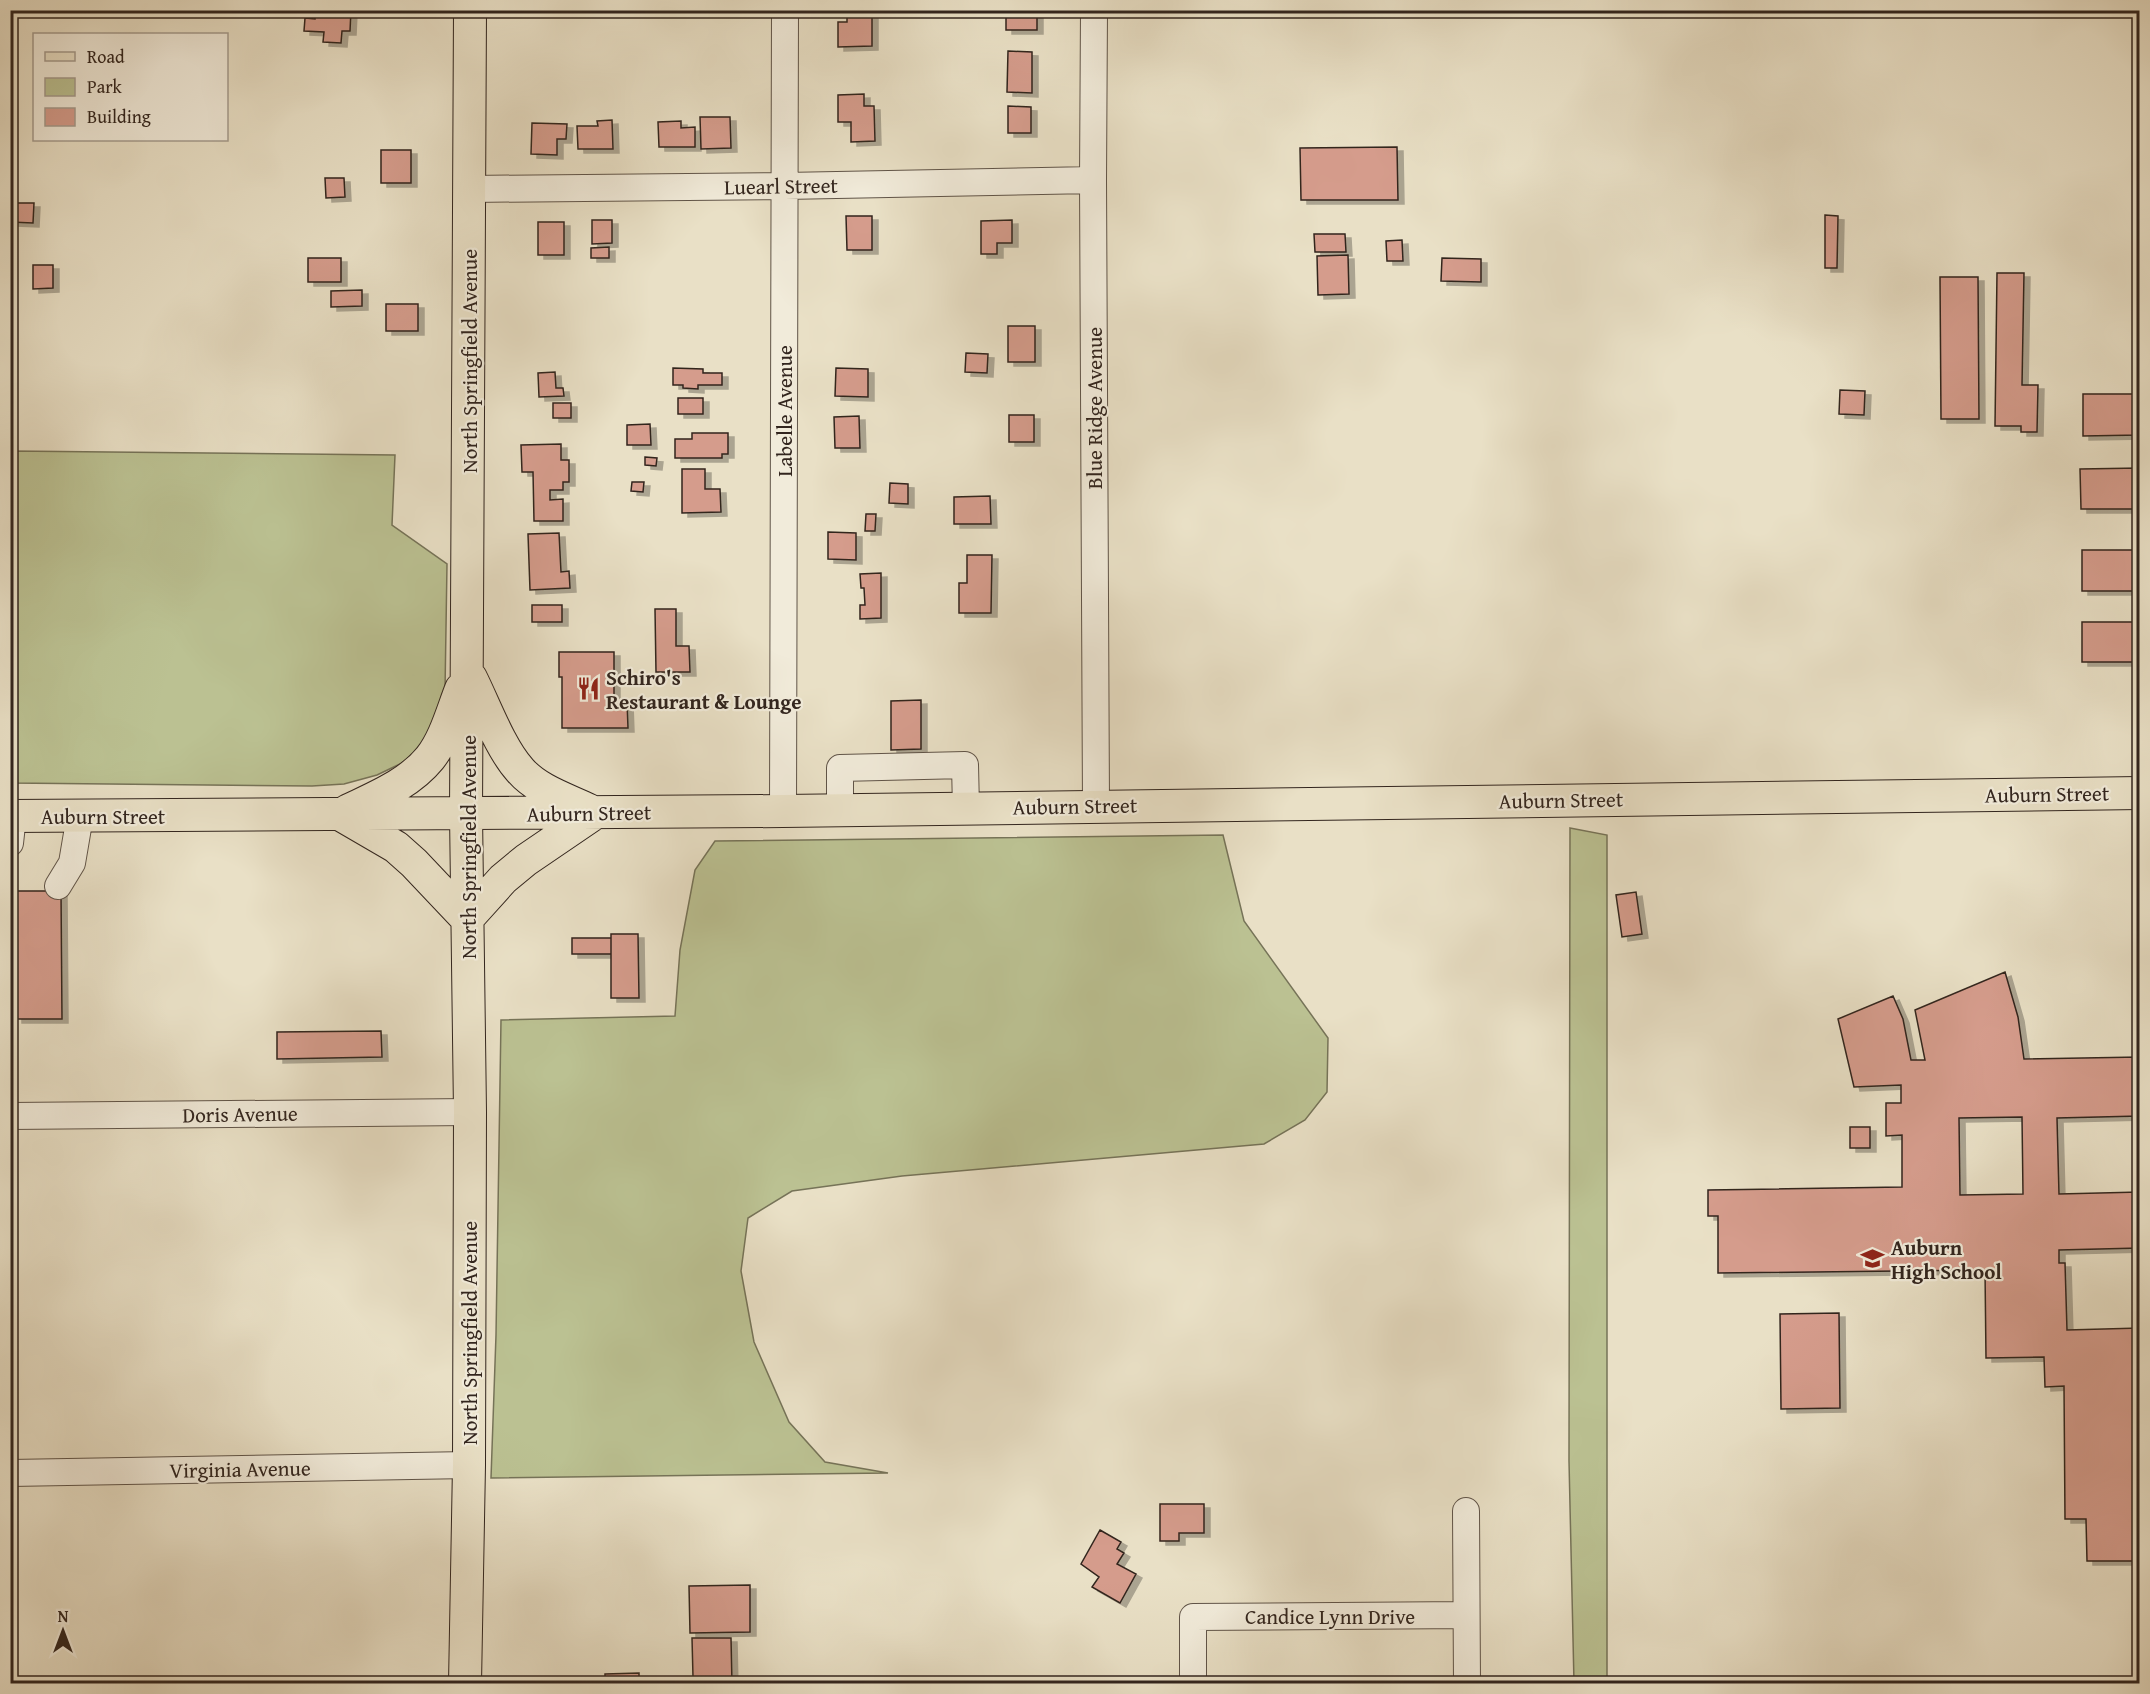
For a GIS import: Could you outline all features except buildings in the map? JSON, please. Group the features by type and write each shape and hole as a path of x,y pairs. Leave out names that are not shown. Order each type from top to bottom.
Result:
{"main road":[{"name":"North Springfield Avenue","path":"465,1683 469,1466 470,1112 466,814 470,10"},
{"path":"340,814 396,847 414,862 467,919 503,879 526,860 595,813 542,787 520,772 509,756 468,672"},
{"path":"340,814 399,785 430,759 439,744 468,672"},
{"name":"Auburn Street","path":"11,825 80,816 783,811 2139,793"}],"street":[{"name":"Labelle Avenue","path":"783,811 784,10"},
{"name":"Blue Ridge Avenue","path":"1094,10 1096,806"},
{"name":"Luearl Street","path":"470,189 1093,180"},
{"path":"840,809 840,768 965,765 966,808"},
{"path":"58,886 72,863 80,816"},
{"name":"Doris Avenue","path":"10,1116 470,1112"},
{"name":"Virginia Avenue","path":"10,1473 469,1466"},
{"path":"1466,1511 1467,1683"},
{"name":"Candice Lynn Drive","path":"1193,1683 1193,1617 1466,1615"}],"green space":[{"path":"11,451 395,455 392,525 447,564 445,691 422,748 400,764 377,775 344,784 312,786 11,783"},
{"path":"1570,828 1607,835 1607,1684 1574,1683 1569,1461"},
{"path":"1223,835 1244,921 1328,1038 1327,1092 1305,1120 1264,1144 902,1176 792,1191 748,1218 741,1271 754,1342 789,1422 825,1462 888,1473 491,1478 496,1335 501,1020 675,1016 680,950 695,870 715,841"}],"place":[{"name":"Schiro's Restaurant & Lounge","path":"588,689"},
{"name":"Auburn High School","path":"1873,1259"}]}
